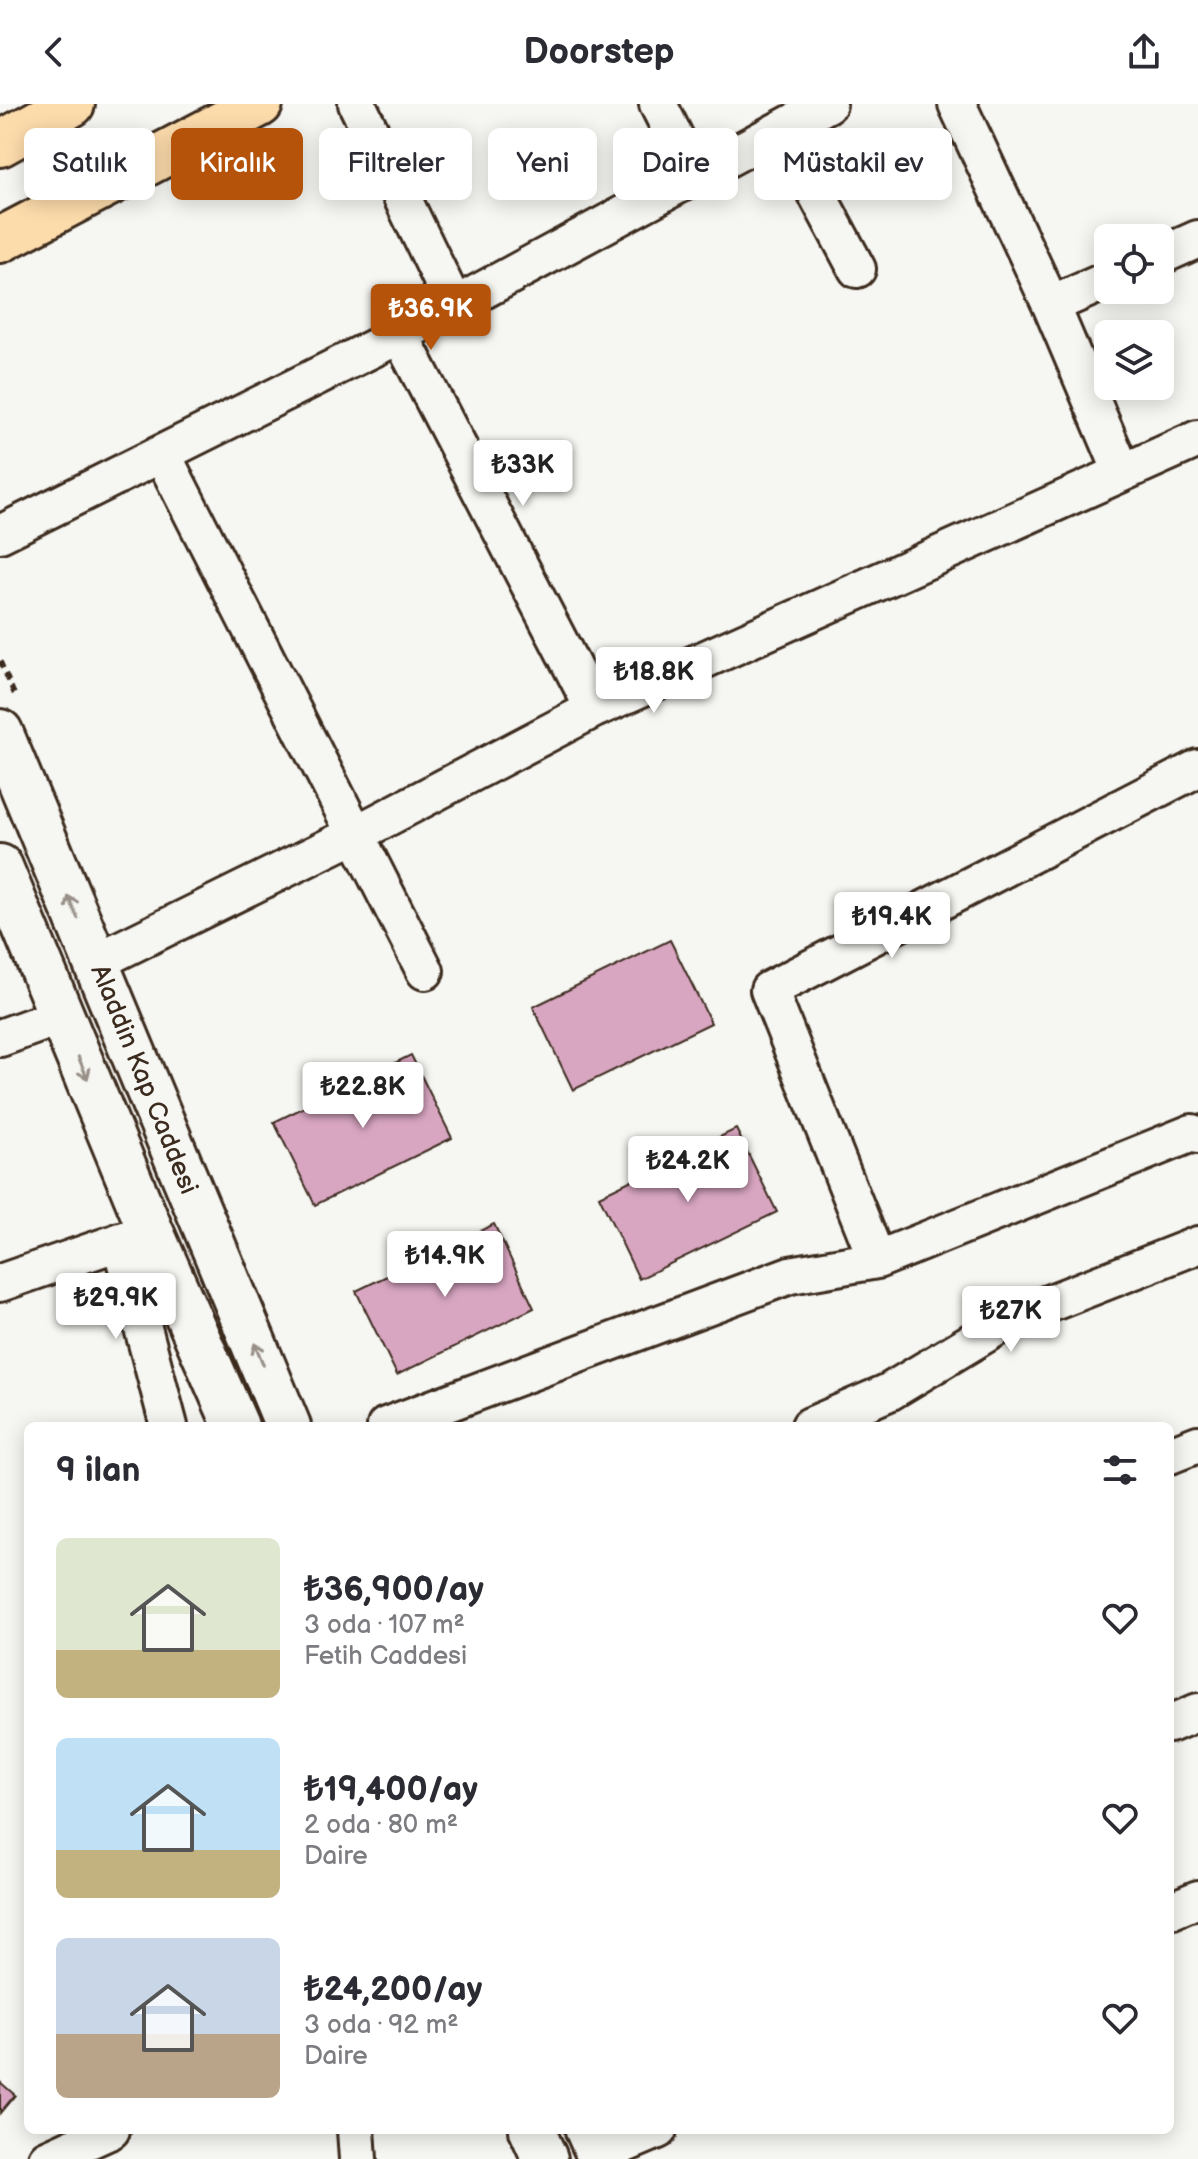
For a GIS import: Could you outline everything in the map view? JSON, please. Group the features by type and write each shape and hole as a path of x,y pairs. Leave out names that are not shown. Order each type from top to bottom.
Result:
{"main road":[{"path":"0,240 260,104"},
{"path":"0,122 62,109"},
{"path":"0,144 62,109"},
{"path":"0,257 43,217"}],"street":[{"path":"357,104 454,305"},
{"path":"658,104 670,128"},
{"path":"784,128 828,104"},
{"path":"957,104 1051,305 1122,472"},
{"path":"0,534 400,335 649,200"},
{"path":"820,200 857,269"},
{"path":"1174,250 1198,239"},
{"path":"1051,305 1094,286"},
{"path":"400,335 594,709"},
{"path":"96,962 356,834 594,709 1198,439"},
{"path":"162,454 425,971"},
{"name":"Aladdin Kap Caddesi","path":"0,732 286,1422"},
{"path":"877,1260 769,990 1198,768"},
{"name":"Aladdin Kap Caddesi","path":"0,867 61,1016 136,1236 234,1422"},
{"path":"0,1038 61,1016"},
{"path":"397,1422 790,1275 877,1260 1192,1133 1198,1135"},
{"path":"0,1283 136,1236 168,1422"},
{"path":"819,1422 889,1392 1010,1319 1198,1245"},
{"path":"1174,1453 1198,1444"},
{"path":"1174,1722 1198,1712"},
{"path":"1174,1909 1198,1899"},
{"path":"47,2159 102,2134"},
{"path":"356,2134 358,2159"},
{"path":"534,2134 545,2159"},
{"path":"596,2148 644,2134"}],"building":[{"path":"670,940 711,1023 573,1090 533,1007"},
{"path":"411,1055 452,1138 315,1205 274,1122"},
{"path":"736,1129 777,1212 639,1279 599,1196"},
{"path":"494,1224 534,1308 397,1375 356,1291"},
{"path":"0,2082 15,2095 0,2113"}]}
